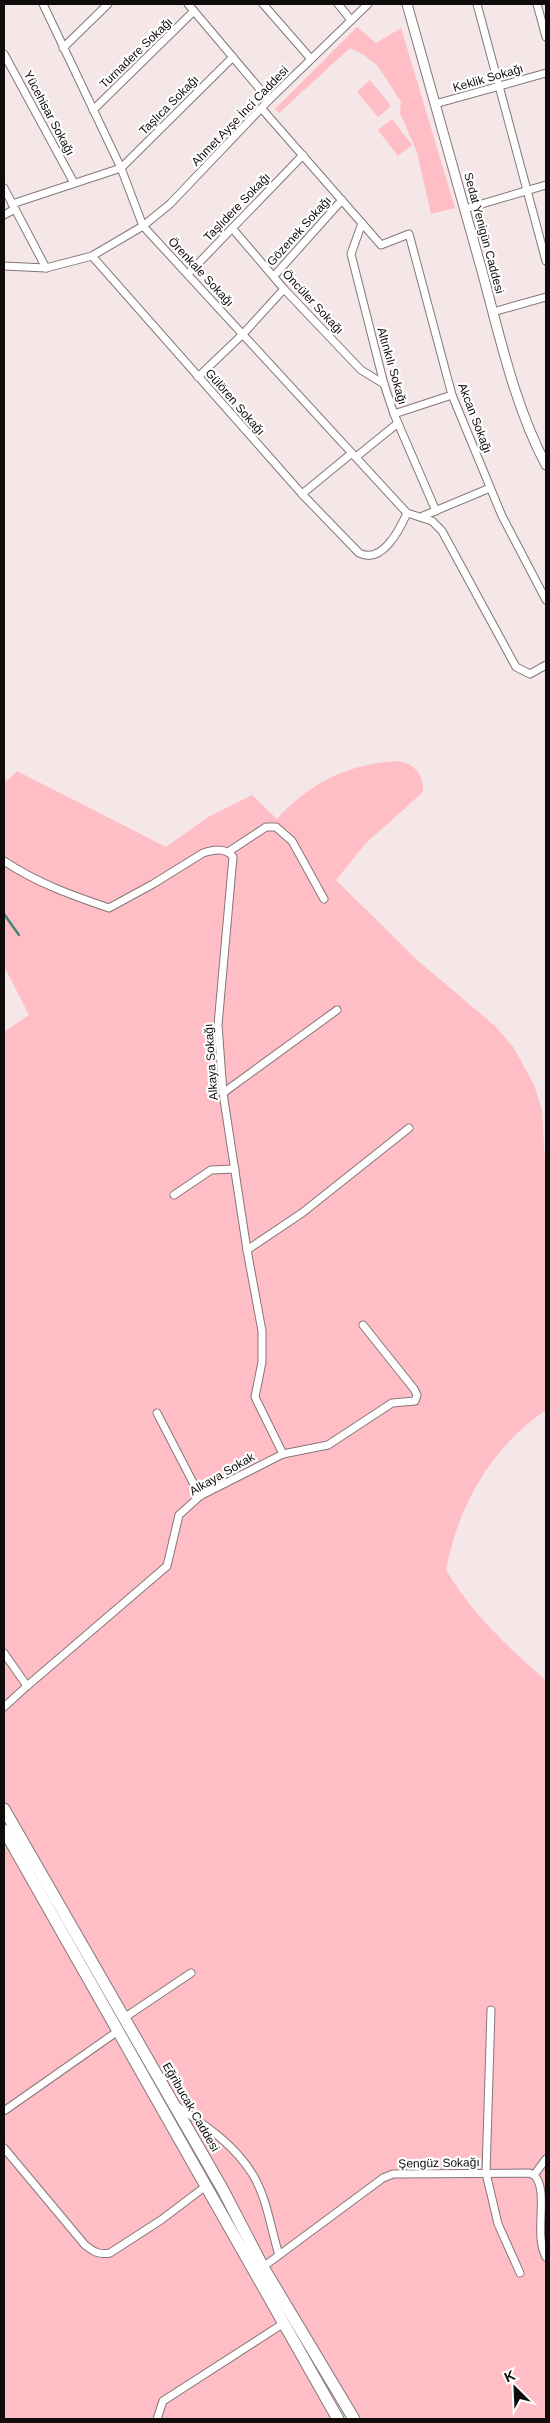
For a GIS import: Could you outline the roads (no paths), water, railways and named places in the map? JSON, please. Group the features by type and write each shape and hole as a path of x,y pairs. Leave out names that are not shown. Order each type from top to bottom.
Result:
{"main road":[{"name":"Eğribucak Caddesi","path":"4,1809 223,2190 263,2267 354,2419"},
{"name":"Eğribucak Caddesi","path":"4,1830 338,2419"}],"street":[{"name":"Örenkale Sokağı","path":"43,4 121,168 144,226 408,513"},
{"path":"63,48 108,4"},
{"path":"188,4 270,100"},
{"path":"263,4 311,59"},
{"path":"338,4 351,20"},
{"name":"Ahmet Ayşe İnci Caddesi","path":"4,266 46,268 92,256 144,226 170,204 262,108 368,4"},
{"name":"Sedat Yenigün Caddesi","path":"407,4 518,395 546,465"},
{"path":"476,4 546,261"},
{"path":"537,4 546,37"},
{"name":"Turnadere Sokağı","path":"94,110 194,12"},
{"name":"Yücehisar Sokağı","path":"4,54 74,184"},
{"name":"Taşlıca Sokağı","path":"121,168 233,57"},
{"name":"Keklik Sokağı","path":"435,104 546,73"},
{"path":"262,108 362,222"},
{"name":"Taşlıdere Sokağı","path":"188,274 303,155"},
{"path":"4,215 13,206 121,168"},
{"path":"464,209 546,184"},
{"path":"4,188 46,268"},
{"name":"Gözenek Sokağı","path":"274,276 342,200"},
{"name":"Akcan Sokağı","path":"362,222 381,245 409,234 452,395 502,516 546,600"},
{"name":"Altınkılı Sokağı","path":"362,222 351,254 384,384 394,414 436,511"},
{"name":"Öncüler Sokağı","path":"232,228 284,289 361,370 384,384"},
{"name":"Gülören Sokağı","path":"92,256 302,494 359,553 368,556 377,554 398,531 408,513"},
{"path":"198,377 243,334 284,289"},
{"path":"493,312 546,296"},
{"path":"394,414 452,395"},
{"path":"302,494 398,423"},
{"path":"423,516 490,488"},
{"path":"408,513 423,516 442,530 516,667 530,674 546,666"},
{"path":"4,861 27,877 53,889 109,908 153,884 202,853 212,850 228,852 266,827 276,827 292,841 324,899"},
{"name":"Alkaya Sokağı","path":"228,852 233,857 234,864 218,1025 224,1093 246,1250 262,1331 262,1362 255,1397 283,1454"},
{"path":"224,1093 337,1010"},
{"path":"246,1250 302,1213 408,1128"},
{"path":"174,1195 211,1170 235,1169"},
{"name":"Alkaya Sokak","path":"4,1708 166,1566 179,1515 200,1496 283,1454 328,1445 392,1403 412,1403 416,1400 414,1389 363,1325"},
{"path":"157,1413 200,1496"},
{"path":"4,1653 28,1686"},
{"path":"124,2018 191,1973"},
{"path":"491,2010 486,2173 498,2224 520,2272"},
{"path":"4,2111 118,2031"},
{"path":"172,2103 206,2126 237,2154 254,2176 279,2255"},
{"path":"4,2148 85,2245 101,2255 110,2252 146,2229 206,2186"},
{"path":"546,2159 534,2175 541,2186 540,2242 546,2257"},
{"name":"Şengüz Sokağı","path":"263,2267 383,2178 393,2174 529,2173 534,2175"},
{"path":"156,2419 162,2401 284,2323"}],"waterway":[{"path":"4,914 19,935"}]}
